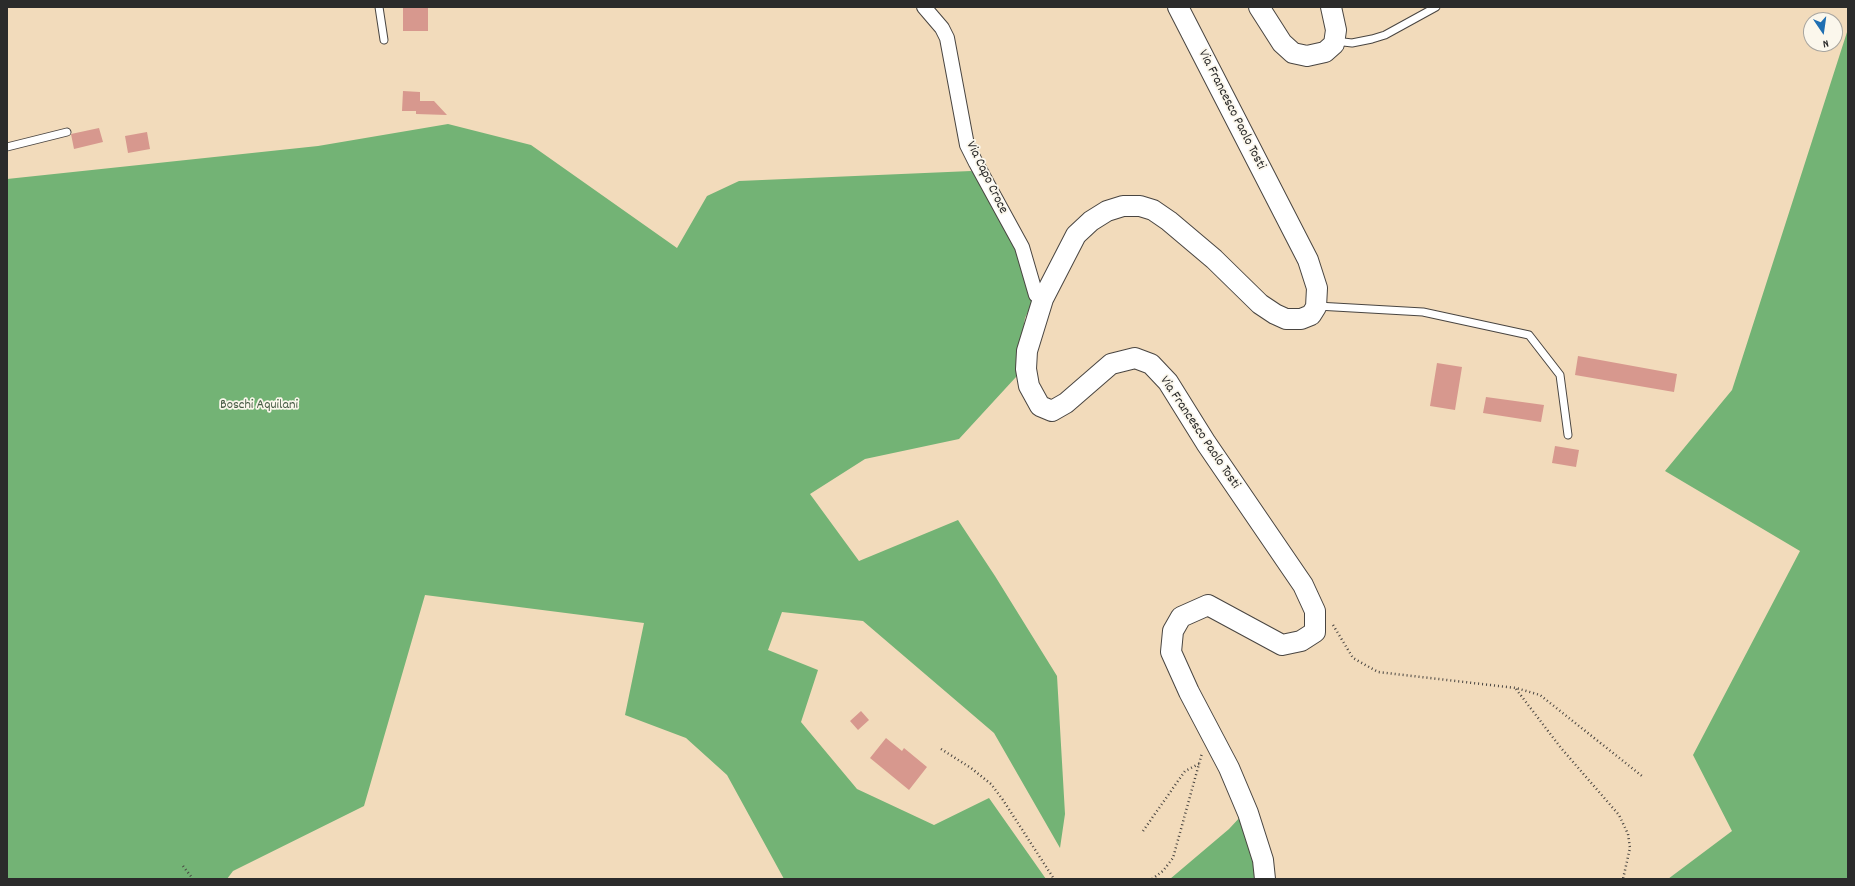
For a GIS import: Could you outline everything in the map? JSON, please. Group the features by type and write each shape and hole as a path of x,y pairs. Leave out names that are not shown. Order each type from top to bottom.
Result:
{"main road":[{"name":"Via Francesco Paolo Tosti","path":"1178,7 1308,260 1316,282 1318,293 1316,306 1311,315 1301,320 1286,319 1275,314 1260,304 1214,259 1169,221 1153,210 1140,206 1123,206 1107,211 1091,221 1076,235 1043,299 1027,351 1026,369 1029,386 1040,406 1052,411 1066,403 1111,364 1135,358 1151,364 1168,382 1210,450 1303,585 1315,610 1315,619"},
{"path":"1259,7 1278,39 1296,54 1307,56 1321,54 1329,50 1335,41 1336,30 1331,7"},
{"path":"1265,879 1264,860 1248,814 1229,768 1189,692 1171,652 1173,631 1181,617 1208,605 1282,645 1301,641 1315,632 1315,619"}],"street":[{"name":"Via Capo Croce","path":"924,7 942,28 947,38 960,104 962,126 967,145 1022,247 1036,295 1043,299"}],"lane":[{"path":"379,7 384,40"},
{"path":"1335,41 1352,43 1384,35 1436,7"},
{"path":"7,146 67,132"},
{"path":"1316,306 1423,312 1528,335 1560,375 1568,435"}],"path":[{"path":"1315,619 1331,621 1353,658 1378,672 1516,688 1540,695 1642,776"},
{"path":"1516,688 1561,748 1619,815 1628,834 1630,848 1623,879"},
{"path":"1152,879 1174,858 1209,730"},
{"path":"941,749 971,768 991,784 1054,879"},
{"path":"1144,831 1186,771 1199,764"},
{"path":"183,866 192,879"}],"green space":[{"path":"1848,29 1848,879 1668,879 1732,831 1693,755 1800,551 1665,471 1732,390 1841,52 1843,52 1843,45"},
{"name":"Boschi Aquilani","path":"448,124 531,145 677,248 707,196 739,181 971,171 986,180 1036,295 1025,318 1016,377 959,439 865,459 810,494 859,561 958,520 995,576 1057,676 1065,814 1060,848 994,733 863,621 782,612 768,650 818,670 801,722 857,789 934,825 989,798 1046,879 784,879 727,775 686,738 625,715 644,623 425,595 364,806 233,871 227,879 7,879 7,179 318,146"},
{"path":"1242,815 1259,879 1170,879 1229,829"}],"building":[{"path":"403,7 428,7 428,31 403,31"},
{"path":"403,91 420,92 420,101 434,101 447,115 416,114 416,111 402,111"},
{"path":"99,128 103,142 74,149 71,134"},
{"path":"147,132 150,149 128,153 125,136"},
{"path":"1578,356 1677,374 1674,392 1575,375"},
{"path":"1437,363 1462,367 1455,410 1430,406"},
{"path":"1486,397 1544,405 1541,422 1483,413"},
{"path":"1555,446 1579,450 1576,467 1552,463"},
{"path":"861,711 869,720 858,730 850,721"},
{"path":"886,738 902,751 904,748 927,767 909,790 870,758"}]}
